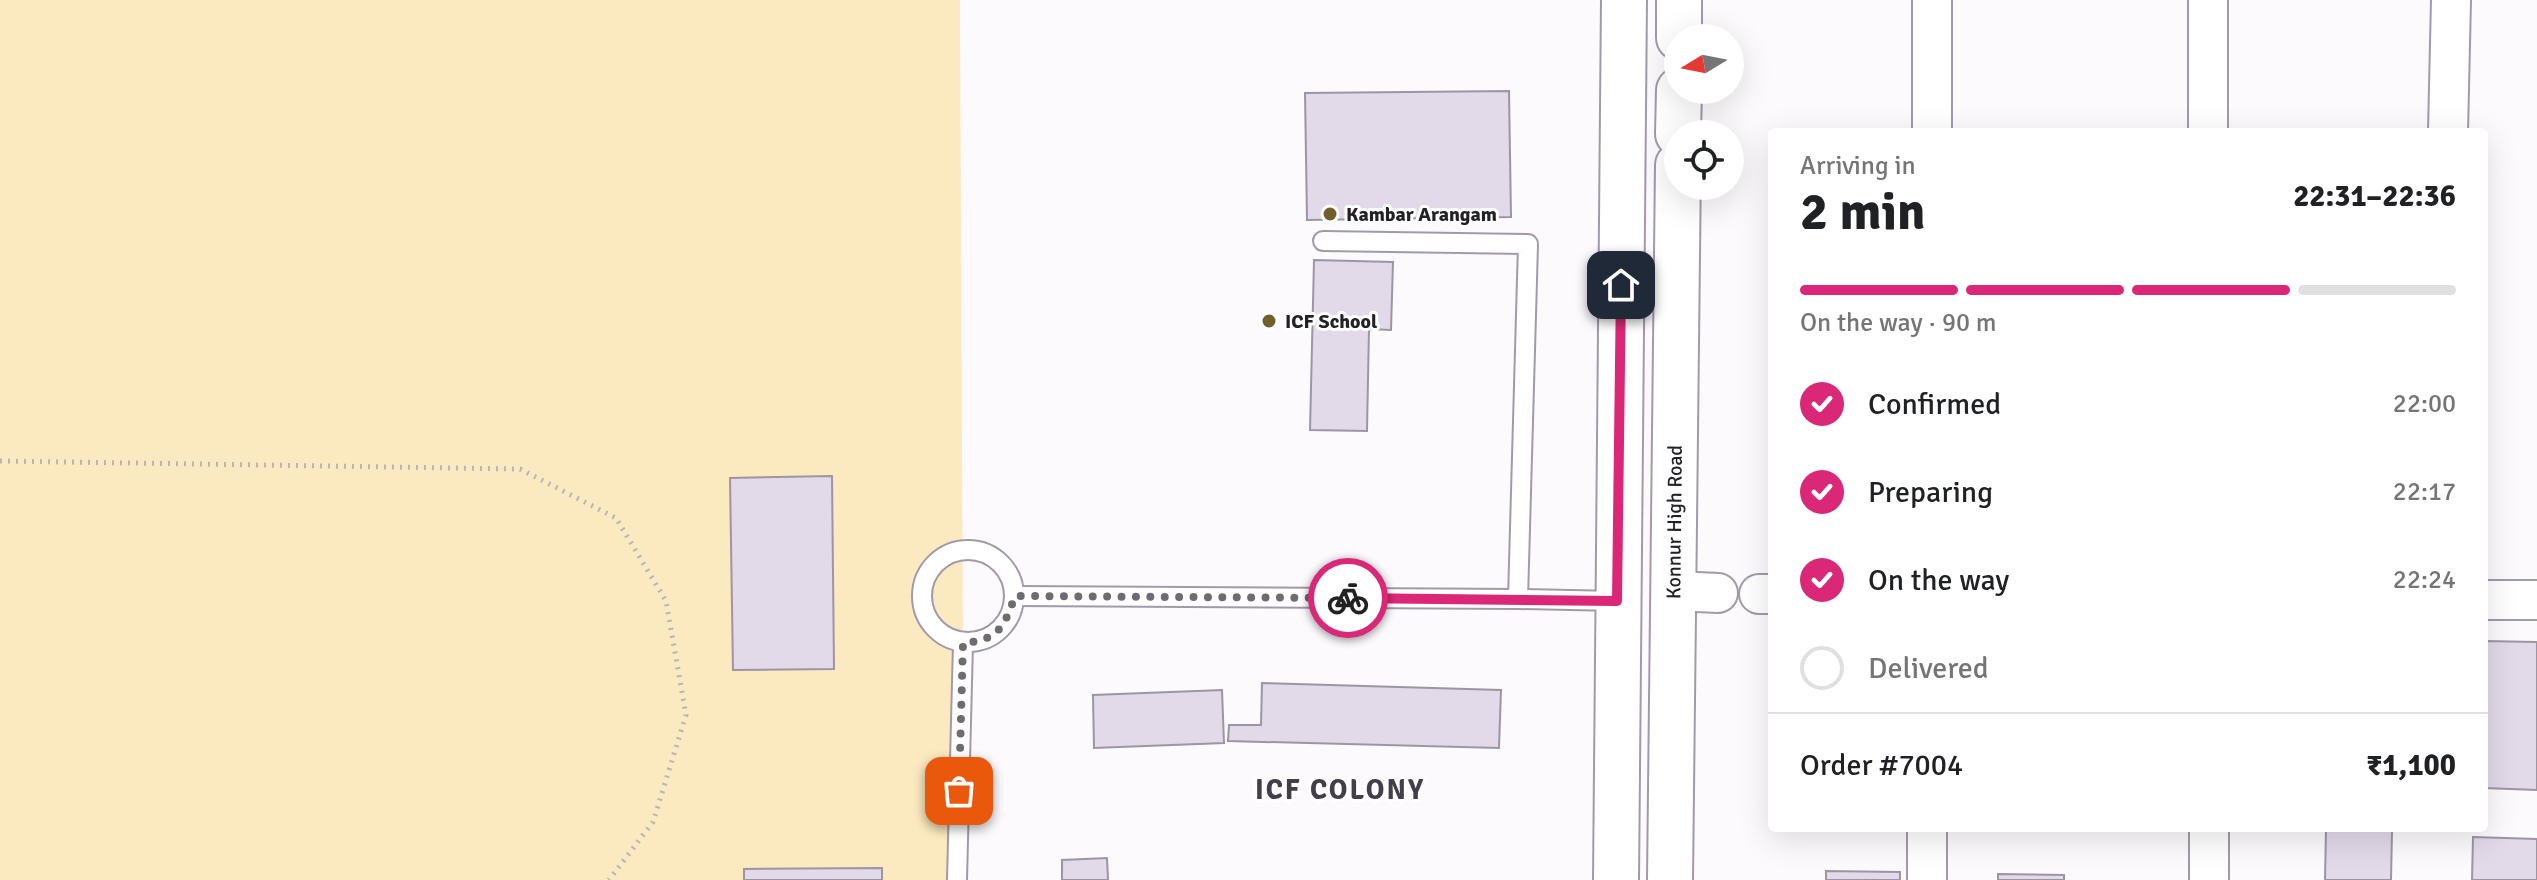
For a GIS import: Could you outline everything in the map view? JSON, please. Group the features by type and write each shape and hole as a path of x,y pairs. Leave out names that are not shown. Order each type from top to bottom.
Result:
{"main road":[{"path":"1616,880 1624,0"},
{"path":"1679,0 1679,24"},
{"name":"Konnur High Road","path":"1670,880 1678,200"}],"street":[{"path":"1932,0 1932,128"},
{"path":"2208,0 2208,128"},
{"path":"2448,128 2451,0"},
{"path":"1675,591 1718,593"},
{"path":"2488,600 2537,600"},
{"path":"1927,832 1927,880"},
{"path":"2209,832 2209,880"}],"lane":[{"path":"1323,241 1528,244 1518,599"},
{"path":"964,549 993,556 1005,567 1015,596 1005,625 979,641 963,643 949,639 927,618 922,588 936,561 964,549"},
{"path":"1015,596 1617,601"},
{"path":"957,880 963,643"}],"path":[{"path":"0,461 520,469 616,518 666,601 686,715 653,822 609,880"}],"shaded area":[{"path":"0,0 960,0 964,880 0,880"}],"building":[{"path":"1509,91 1511,217 1307,220 1305,93"},
{"path":"1314,260 1393,262 1391,330 1369,329 1367,431 1310,430"},
{"path":"832,476 834,669 733,670 730,478"},
{"path":"2488,641 2537,642 2537,790 2488,788"},
{"path":"1262,683 1501,690 1499,748 1228,741 1229,725 1261,725"},
{"path":"1222,690 1224,743 1094,748 1093,695"},
{"path":"2326,832 2392,832 2391,880 2325,880"},
{"path":"2473,837 2537,839 2537,880 2472,880"},
{"path":"1107,858 1108,880 1062,880 1062,860"},
{"path":"882,868 882,880 744,880 744,869"},
{"path":"1826,871 1900,872 1900,880 1826,880"},
{"path":"1998,874 2064,875 2064,880 1998,880"}],"way so far":[{"path":"959,791 963,643 979,641 1005,625 1015,596 1348,598"}],"place":[{"name":"Kambar Arangam","path":"1330,214"},
{"name":"ICF School","path":"1269,321"}],"district":[{"name":"ICF COLONY","path":"1340,789"}],"route":[{"path":"1348,598 1617,601 1621,285"}]}
